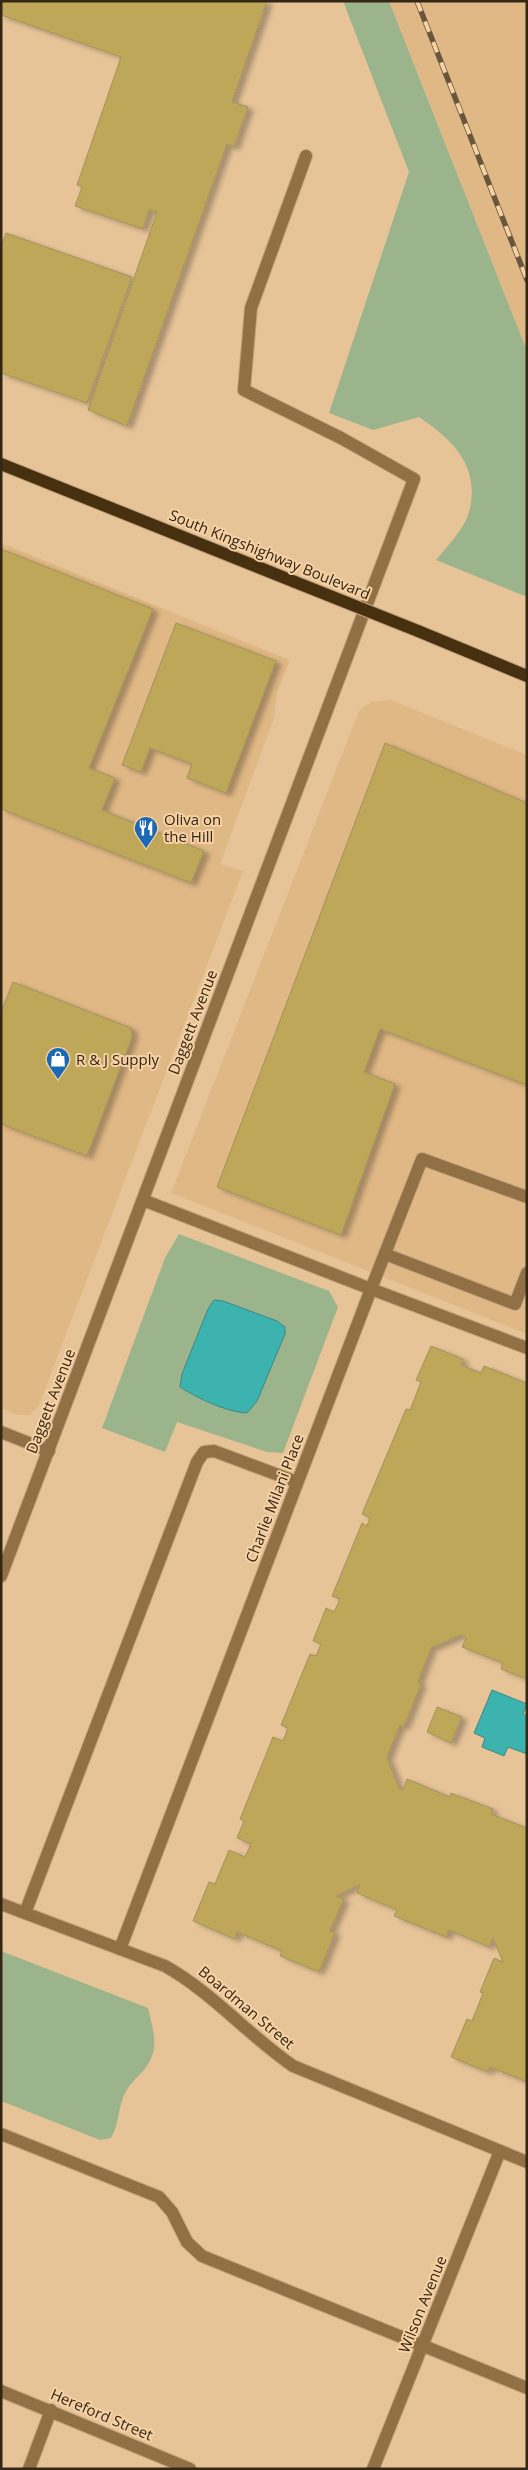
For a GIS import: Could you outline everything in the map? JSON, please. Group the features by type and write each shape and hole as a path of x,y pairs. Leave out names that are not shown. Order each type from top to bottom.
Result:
{"main road":[{"name":"South Kingshighway Boulevard","path":"1,464 527,676"}],"street":[{"name":"Daggett Avenue","path":"1,1576 414,479 341,438 244,390 251,308 306,156"},
{"name":"Charlie Milani Place","path":"120,1949 422,1159 527,1197"},
{"path":"143,1200 527,1348"},
{"path":"385,1254 515,1304 527,1273"},
{"path":"1,1432 49,1451"},
{"path":"25,1913 197,1462 204,1452 214,1451 297,1482"},
{"name":"Boardman Street","path":"1,1904 165,1966 190,1980 265,2046 293,2066 527,2162"},
{"path":"1,2134 158,2197 172,2212 188,2242 202,2256 527,2388"},
{"name":"Wilson Avenue","path":"373,2469 500,2152"},
{"name":"Hereford Street","path":"1,2391 51,2410 190,2469"},
{"path":"29,2469 51,2410"}],"shaded area":[{"path":"389,1 527,1 527,351 431,106"},
{"path":"1,543 290,660 277,693 274,718 220,864 243,871 39,1405 30,1415 18,1415 1,1408"},
{"path":"391,700 527,755 527,1334 171,1193 359,711 371,702"}],"green space":[{"path":"343,1 389,1 527,351 527,597 436,560 464,525 472,496 471,481 467,468 453,445 443,435 419,417 373,430 329,413 409,172"},
{"path":"179,1234 329,1291 338,1307 283,1453 267,1452 177,1422 165,1452 102,1428 165,1258"},
{"path":"1,1951 148,2008 154,2040 152,2055 144,2070 132,2082 123,2096 116,2126 111,2138 100,2140 1,2101"}],"water":[{"path":"214,1300 223,1301 277,1321 285,1327 285,1334 257,1401 247,1413 212,1404 180,1387 182,1374 208,1309"},
{"path":"492,1690 527,1704 523,1714 527,1716 527,1754 508,1747 504,1756 482,1747 485,1738 474,1733"}],"building":[{"path":"1,1 267,1 232,102 248,107 234,147 227,144 127,426 88,410 157,212 149,210 143,229 75,206 82,187 77,185 121,57 1,15"},
{"path":"6,233 132,277 87,403 1,373 1,247"},
{"path":"1,549 153,609 89,768 115,778 102,810 204,851 191,883 1,809"},
{"path":"176,623 276,661 226,793 187,778 192,764 150,748 141,772 122,765"},
{"path":"385,743 527,803 527,1085 380,1029 364,1072 395,1084 341,1235 217,1187"},
{"name":"R & J Supply","path":"13,982 131,1028 132,1037 87,1156 1,1124 1,1012"},
{"path":"431,1346 463,1359 461,1365 481,1373 484,1366 527,1383 527,1679 501,1669 503,1663 462,1647 466,1638 461,1635 431,1648 418,1682 421,1684 404,1727 400,1725 387,1757 399,1788 403,1790 407,1779 450,1797 451,1793 493,1809 491,1814 527,1828 527,2082 490,2067 488,2072 451,2057 467,2019 472,2021 483,1993 480,1992 494,1958 503,1962 493,1938 489,1947 449,1930 446,1937 394,1916 397,1910 357,1893 360,1885 336,1896 344,1899 330,1931 335,1933 319,1972 280,1956 282,1951 237,1932 235,1939 193,1921 209,1882 215,1884 229,1850 245,1857 251,1844 237,1838 244,1821 240,1819 273,1737 283,1741 288,1728 281,1725 310,1654 316,1656 321,1644 313,1641 326,1608 334,1612 340,1599 332,1596 362,1523 367,1526 370,1518 362,1514 406,1409 410,1410 421,1382 416,1380"},
{"path":"437,1707 462,1717 451,1743 427,1732"}],"railway":[{"path":"417,1 527,280"}],"place":[{"name":"Oliva on the Hill","path":"146,849"},
{"name":"R & J Supply","path":"58,1080"}]}
